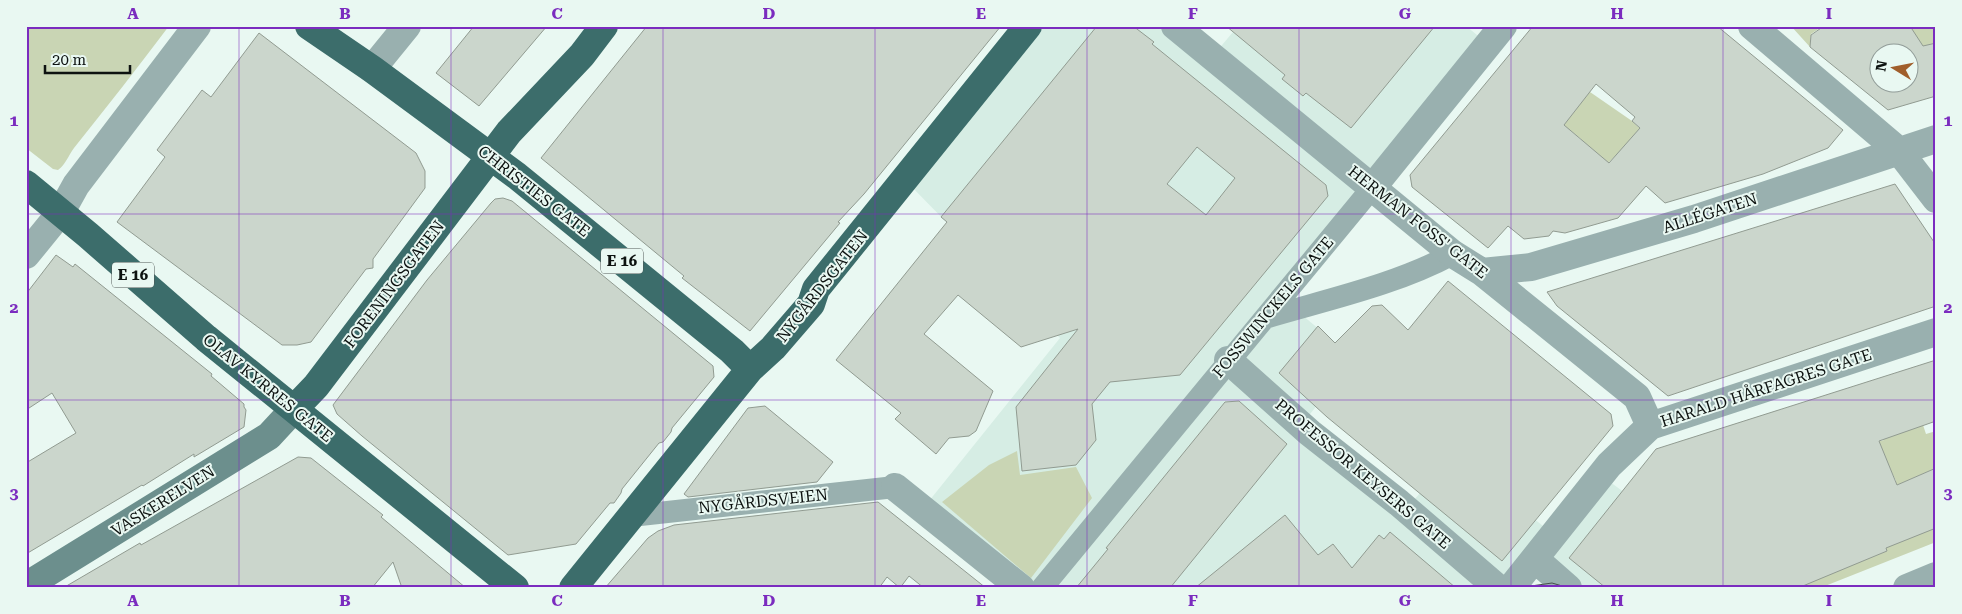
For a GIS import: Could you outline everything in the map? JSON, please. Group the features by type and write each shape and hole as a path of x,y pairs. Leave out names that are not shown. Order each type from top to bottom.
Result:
{"highway":[{"name":"CHRISTIES GATE","path":"309,26 372,69 491,156 732,351 750,368"},
{"name":"FORENINGSGATEN","path":"294,409 316,386 509,132 582,55 604,26"},
{"name":"NYGÅRDSGATEN","path":"573,588 750,368 773,348 811,304 816,289 1028,26"},
{"name":"OLAV KYRRES GATE","path":"26,184 206,338 515,588"}],"main road":[{"name":"VASKERELVEN","path":"33,585 269,436 294,409"}],"street":[{"path":"26,255 61,212 76,185 196,26"},
{"path":"372,69 407,26"},
{"name":"HERMAN FOSS' GATE","path":"1175,26 1453,254 1482,272 1637,397 1650,426"},
{"name":"FOSSWINCKELS GATE","path":"1042,588 1503,26"},
{"path":"1758,28 1899,151 1936,199"},
{"name":"ALLÉGATEN","path":"1482,272 1531,267 1694,219 1936,139"},
{"path":"1265,318 1391,281 1434,264 1453,254"},
{"name":"HARALD HÅRFAGRES GATE","path":"1511,588 1609,465 1650,426 1936,332"},
{"name":"PROFESSOR KEYSERS GATE","path":"1228,360 1310,433 1398,503 1498,588"},
{"path":"895,487 1021,588"},
{"name":"NYGÅRDSVEIEN","path":"631,516 895,487"},
{"path":"1535,559 1568,588"},
{"path":"1907,588 1936,576"}],"shaded area":[{"path":"1028,26 1175,26 1212,57 1238,26 1466,26 1488,44 1257,326 1302,315 1355,359 1301,425 1405,510 1454,455 1558,538 1606,479 1681,534 1639,588 1566,588 1535,559 1511,588 1021,588 925,506 1060,338 905,180"}],"green space":[{"path":"26,26 169,26 58,170 53,169 26,148"},
{"path":"1791,26 1823,26 1811,34 1810,47"},
{"path":"1910,26 1936,26 1936,43 1931,44 1926,53 1922,45 1920,45 1920,42 1876,42 1871,27 1912,29"},
{"path":"1590,92 1632,121 1646,134 1624,148 1607,164 1579,142 1581,139 1559,125"},
{"path":"1919,413 1926,434 1936,431 1936,468 1895,486 1896,481 1877,442 1884,440 1878,425"},
{"path":"1017,451 1020,475 1076,467 1092,498 1031,578 942,502 989,465"},
{"path":"1936,526 1936,542 1820,588 1788,588 1887,551 1885,547"}],"building":[{"path":"474,26 547,26 479,106 436,73"},
{"path":"647,26 1001,26 750,331 682,278 684,276 541,158"},
{"path":"1097,26 1133,26 1154,42 1152,44 1326,185 1328,196 1180,375 1110,382 1092,404 1096,440 1076,465 1022,471 1016,407 1078,329 1021,347 958,295 924,334 993,391 976,431 969,436 949,438 936,454 895,419 901,413 836,360 947,222 941,217","holes":["1197,147 1235,178 1206,215 1167,184"]},
{"path":"1226,26 1435,26 1351,128 1306,93 1303,96 1282,79 1285,75"},
{"path":"1533,26 1717,26 1843,130 1828,148 1763,174 1665,203 1646,186 1618,218 1565,233 1553,231 1549,236 1524,239 1508,226 1488,248 1412,187 1410,175","holes":["1596,84 1635,117 1632,121 1640,128 1609,163 1564,125"]},
{"path":"1824,26 1910,26 1923,46 1936,43 1936,96 1888,110 1810,47 1811,35"},
{"path":"259,33 416,153 425,171 425,188 373,259 373,268 366,269 311,342 297,345 282,345 117,222 165,157 157,150 202,90 211,97"},
{"path":"1895,184 1936,245 1936,306 1668,396 1557,306 1547,292"},
{"path":"503,198 512,201 713,366 714,377 672,428 663,442 659,443 622,489 614,503 610,503 576,544 508,555 362,436 337,414 333,405 427,280 491,203 495,199"},
{"path":"56,255 73,267 75,264 212,374 211,376 244,404 246,410 244,427 194,457 194,454 26,554 26,463 76,433 52,393 26,410 26,294"},
{"path":"1448,281 1611,414 1613,426 1502,561 1327,417 1279,373 1318,326 1335,343 1372,306 1382,305 1408,330"},
{"path":"1936,360 1936,421 1879,441 1897,485 1936,468 1936,528 1886,548 1887,551 1798,588 1606,588 1569,558 1656,449"},
{"path":"1239,401 1287,444 1170,588 1076,588 1108,549 1106,548 1225,402"},
{"path":"765,406 833,462 817,482 688,497 684,494 748,408"},
{"path":"298,457 311,458 383,515 381,517 466,588 402,588 393,562 372,588 63,588 140,543 141,545"},
{"path":"878,502 986,588 924,588 909,576 900,588 887,577 879,588 605,588 648,538 658,531 674,525"},
{"path":"1285,515 1318,555 1333,544 1352,568 1379,535 1384,539 1390,532 1456,588 1195,588"}],"tram line":[{"path":"1517,588 1552,583 1569,588"}]}
